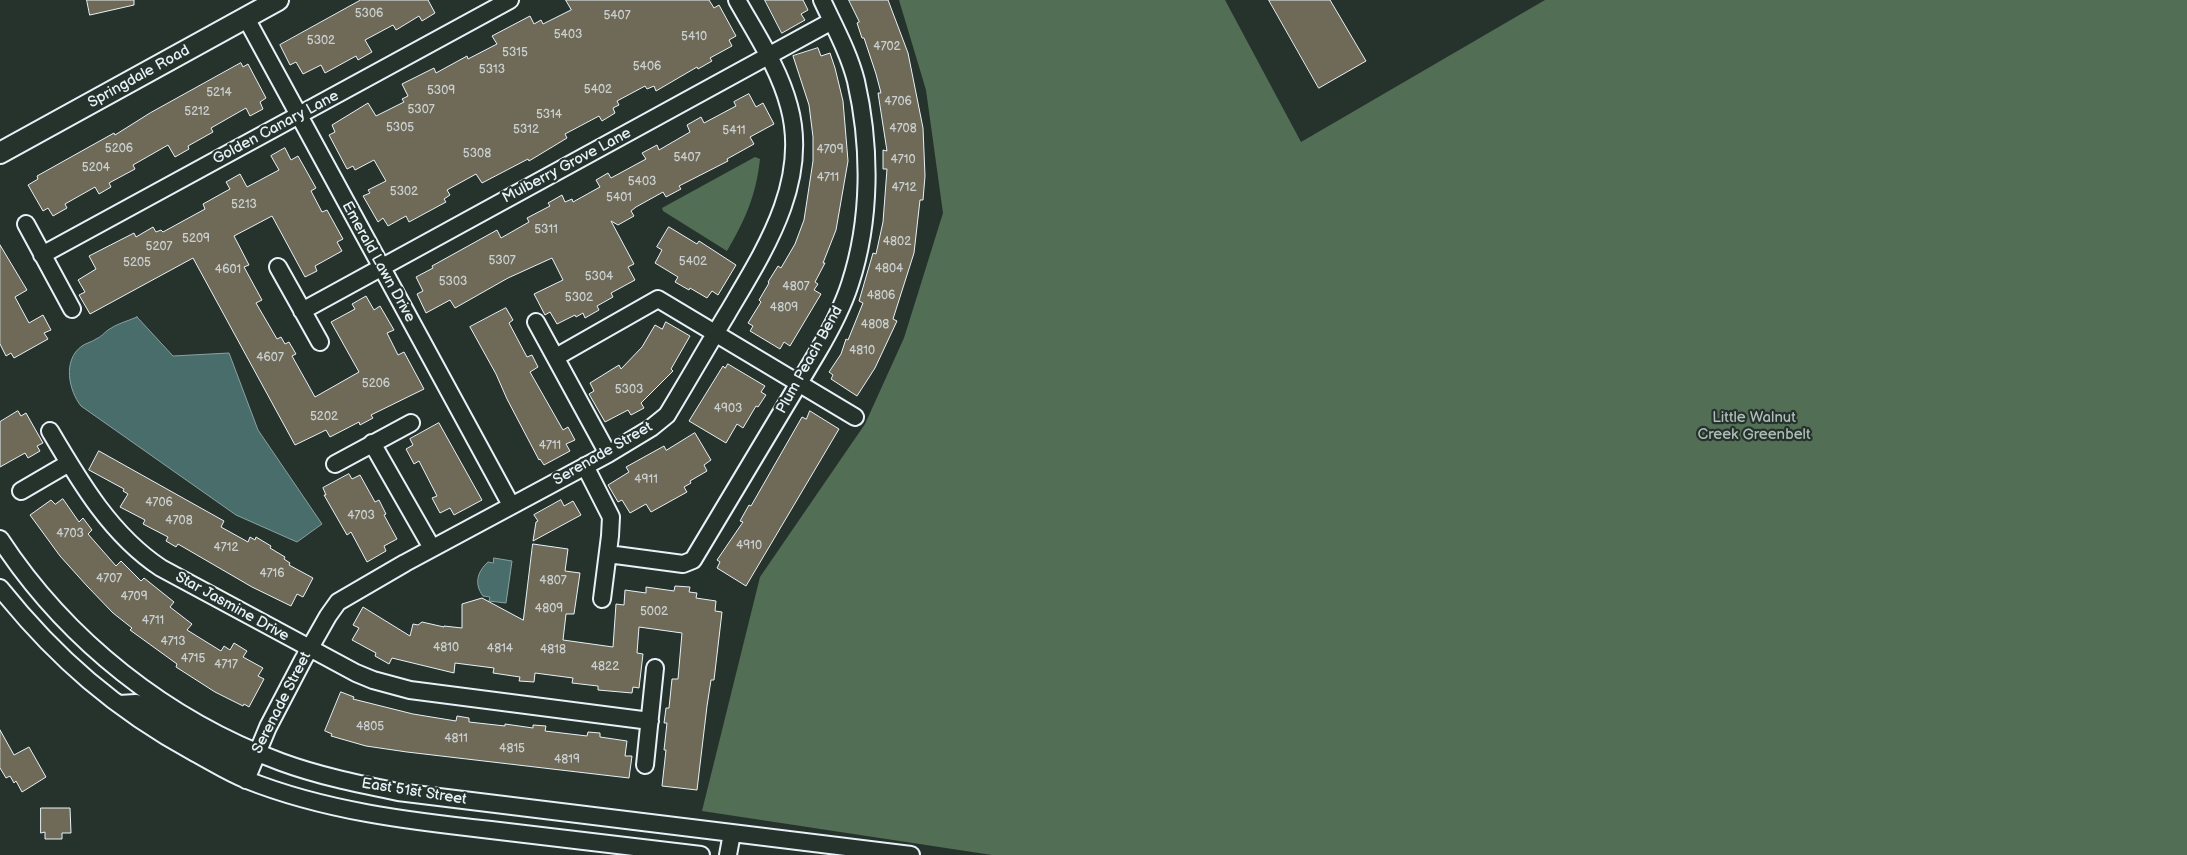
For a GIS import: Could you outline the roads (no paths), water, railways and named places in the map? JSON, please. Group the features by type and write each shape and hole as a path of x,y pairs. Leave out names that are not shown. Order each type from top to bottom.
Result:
{"main road":[{"name":"Springdale Road","path":"0,153 278,0"}],"street":[{"name":"Golden Canary Lane","path":"42,255 510,0"},
{"name":"Serenade Street","path":"251,766 309,649 338,602 432,548 608,454 662,420 756,266 777,225 789,190 794,139 793,123 780,79 738,0"},
{"name":"Plum Peach Bend","path":"608,554 684,564 693,560 835,321 850,284 864,214 867,185 865,138 855,79 822,0"},
{"name":"Emerald Lawn Drive","path":"246,18 511,505"},
{"name":"Mulberry Grove Lane","path":"302,311 832,21"},
{"path":"26,224 72,309"},
{"path":"278,267 320,342"},
{"path":"556,357 658,299 855,417"},
{"path":"536,322 608,454"},
{"path":"334,464 411,422"},
{"name":"Star Jasmine Drive","path":"50,431 69,464 105,515 140,552 161,568 309,649 373,680 410,690 650,721"},
{"path":"372,444 432,548"},
{"path":"22,491 69,464"},
{"path":"585,466 611,518 602,599"},
{"name":"East 51st Street","path":"0,539 14,561 51,607 89,644 130,678 251,766 282,763 336,779 398,792 911,855"},
{"name":"East 51st Street","path":"0,588 30,625 68,664 117,704 168,738 251,766 330,806 408,821 701,855"},
{"path":"645,764 655,668"},
{"path":"728,855 732,833"}],"water":[{"path":"137,317 173,356 229,353 258,430 322,524 297,542 236,515 81,406 73,392 70,376 72,359 76,352 82,346 111,328"},
{"path":"494,558 512,561 506,603 489,601 490,597 483,596 478,587 478,578 481,570 488,562 493,563"}],"park label":[{"name":"Little Walnut Creek Greenbelt","path":"1754,426"}]}
